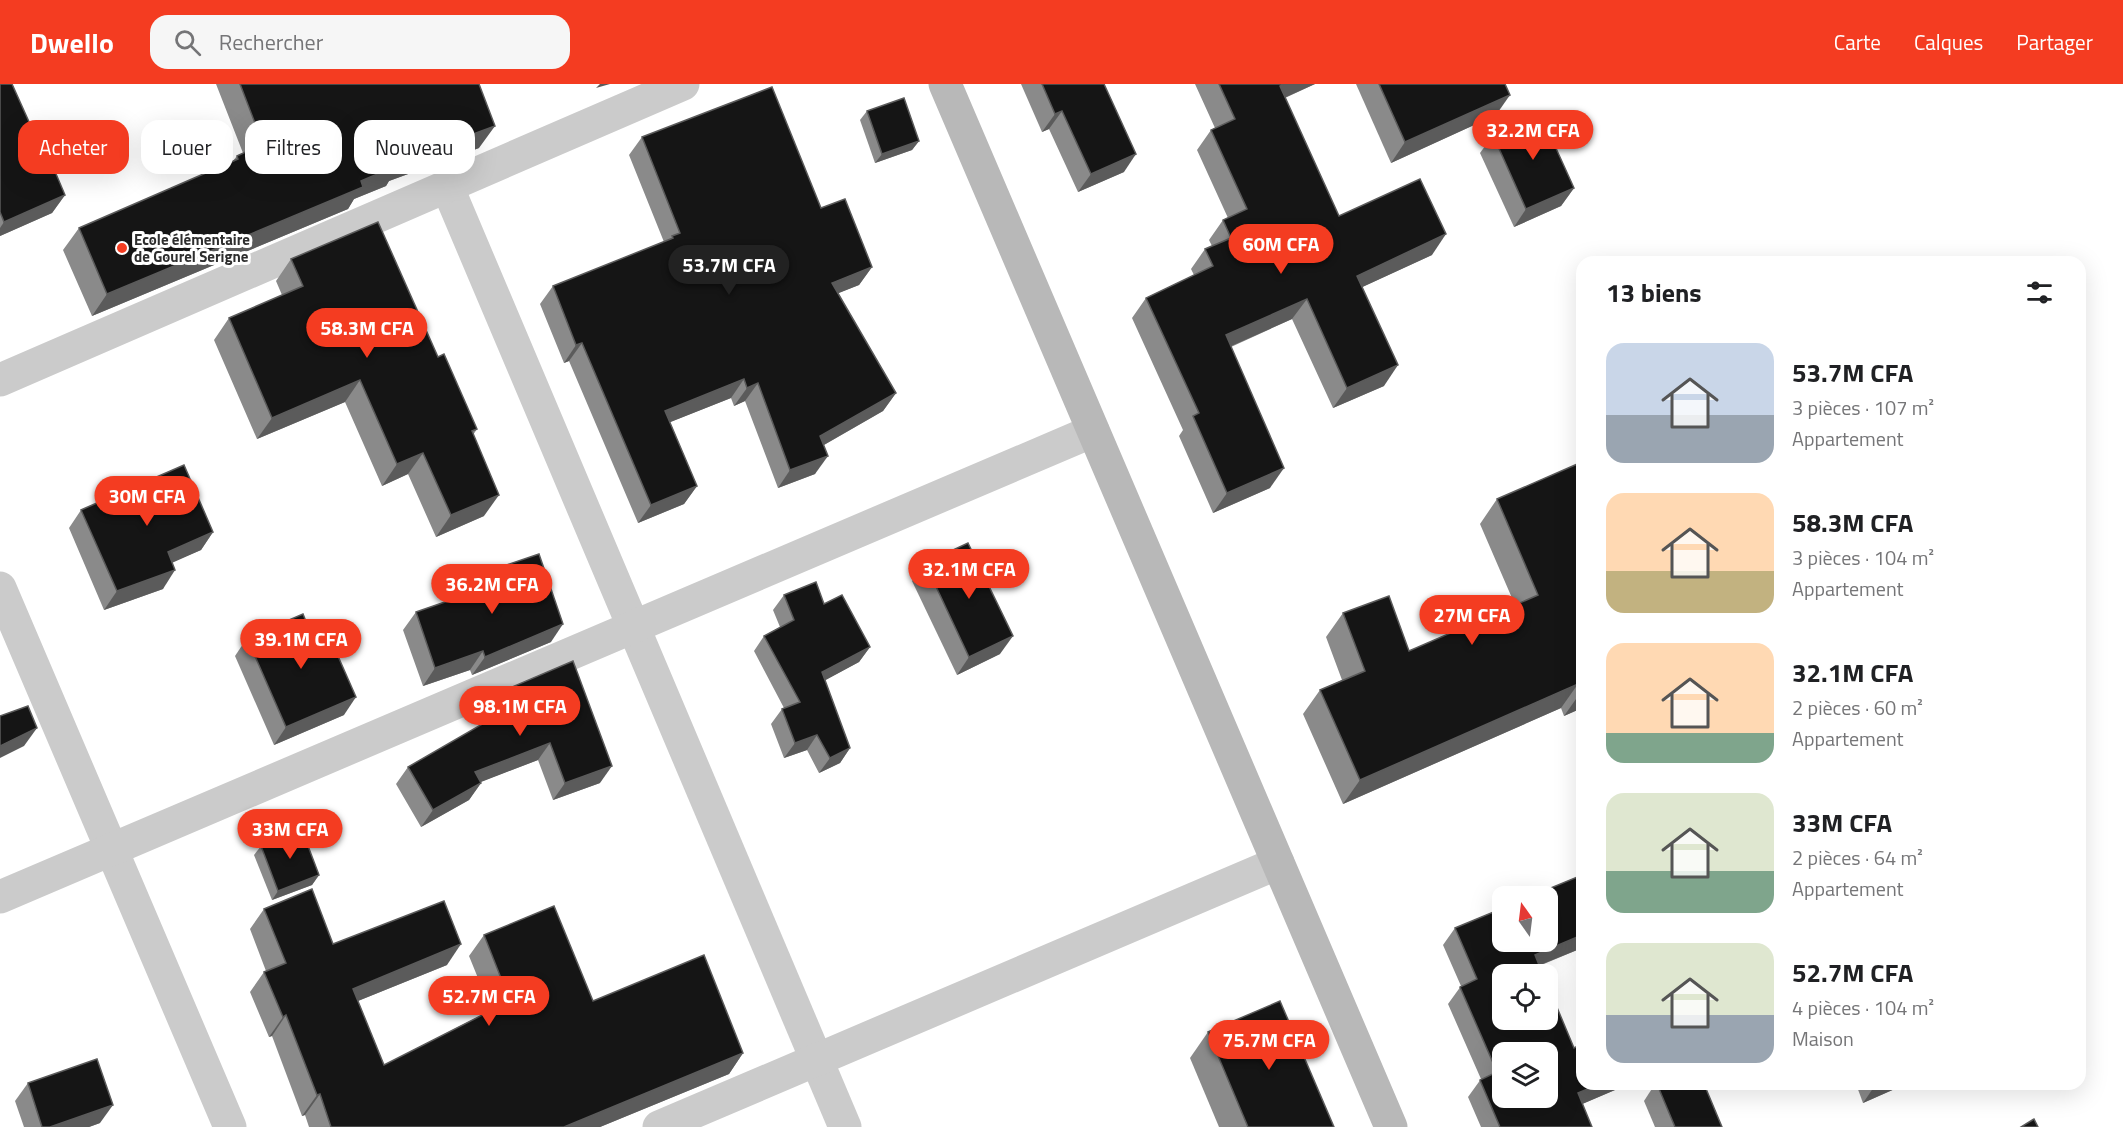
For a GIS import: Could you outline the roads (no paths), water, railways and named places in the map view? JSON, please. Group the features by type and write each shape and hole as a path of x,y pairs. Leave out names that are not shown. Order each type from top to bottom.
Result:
{"main road":[{"path":"945,84 1392,1127"}],"street":[{"path":"0,380 683,84"},
{"path":"447,186 845,1127"},
{"path":"0,897 1093,430"},
{"path":"0,588 230,1127"},
{"path":"658,1127 1278,862"}],"place":[{"name":"Ecole élémentaire de Gourel Serigne","path":"122,248"}]}
